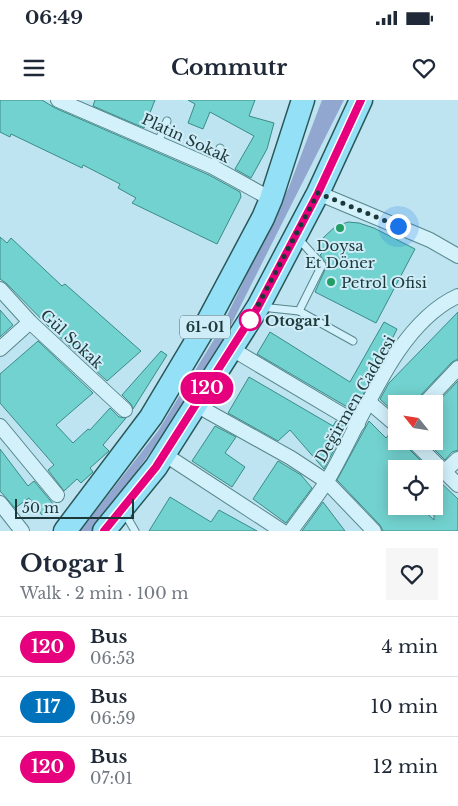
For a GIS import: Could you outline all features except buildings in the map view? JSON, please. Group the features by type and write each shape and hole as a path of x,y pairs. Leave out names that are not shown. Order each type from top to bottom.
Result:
{"main road":[{"name":"61-01","path":"65,531 151,417 206,325 263,218 303,100"},
{"name":"61-01","path":"104,531 164,454 258,307 318,193 361,100"}],"street":[{"name":"Platin Sokak","path":"64,101 213,167 271,199"},
{"path":"318,193 430,240 457,257"},
{"name":"Gül Sokak","path":"0,289 30,322 125,410"},
{"name":"Değirmen Caddesi","path":"292,531 326,481 396,353 423,321 447,301 458,296"},
{"path":"0,349 30,322"},
{"path":"232,349 358,424"},
{"path":"432,395 458,368"},
{"path":"369,402 388,418"},
{"path":"196,405 291,458 326,481 374,531"},
{"path":"0,426 57,495"},
{"path":"422,450 458,485"},
{"path":"164,454 282,531"},
{"path":"444,472 458,459"},
{"path":"326,481 361,531"},
{"path":"0,503 22,531"}],"lane":[{"path":"158,142 167,121"},
{"path":"213,167 220,148"},
{"path":"295,236 322,265 299,312"},
{"path":"258,307 299,312 353,341"},
{"path":"122,508 135,531"}],"shaded area":[{"path":"322,100 344,100 227,333 162,436 98,525 93,531 80,531 158,431 221,328 289,187"}],"bus line":[{"name":"120","path":"104,531 156,467 258,307 318,193 361,100"}],"place":[{"name":"Doysa Et Döner","path":"340,228"},
{"name":"Petrol Ofisi","path":"331,282"},
{"name":"Otogar 1","path":"250,320"}],"route":[{"path":"250,320 318,193 398,226"}]}
